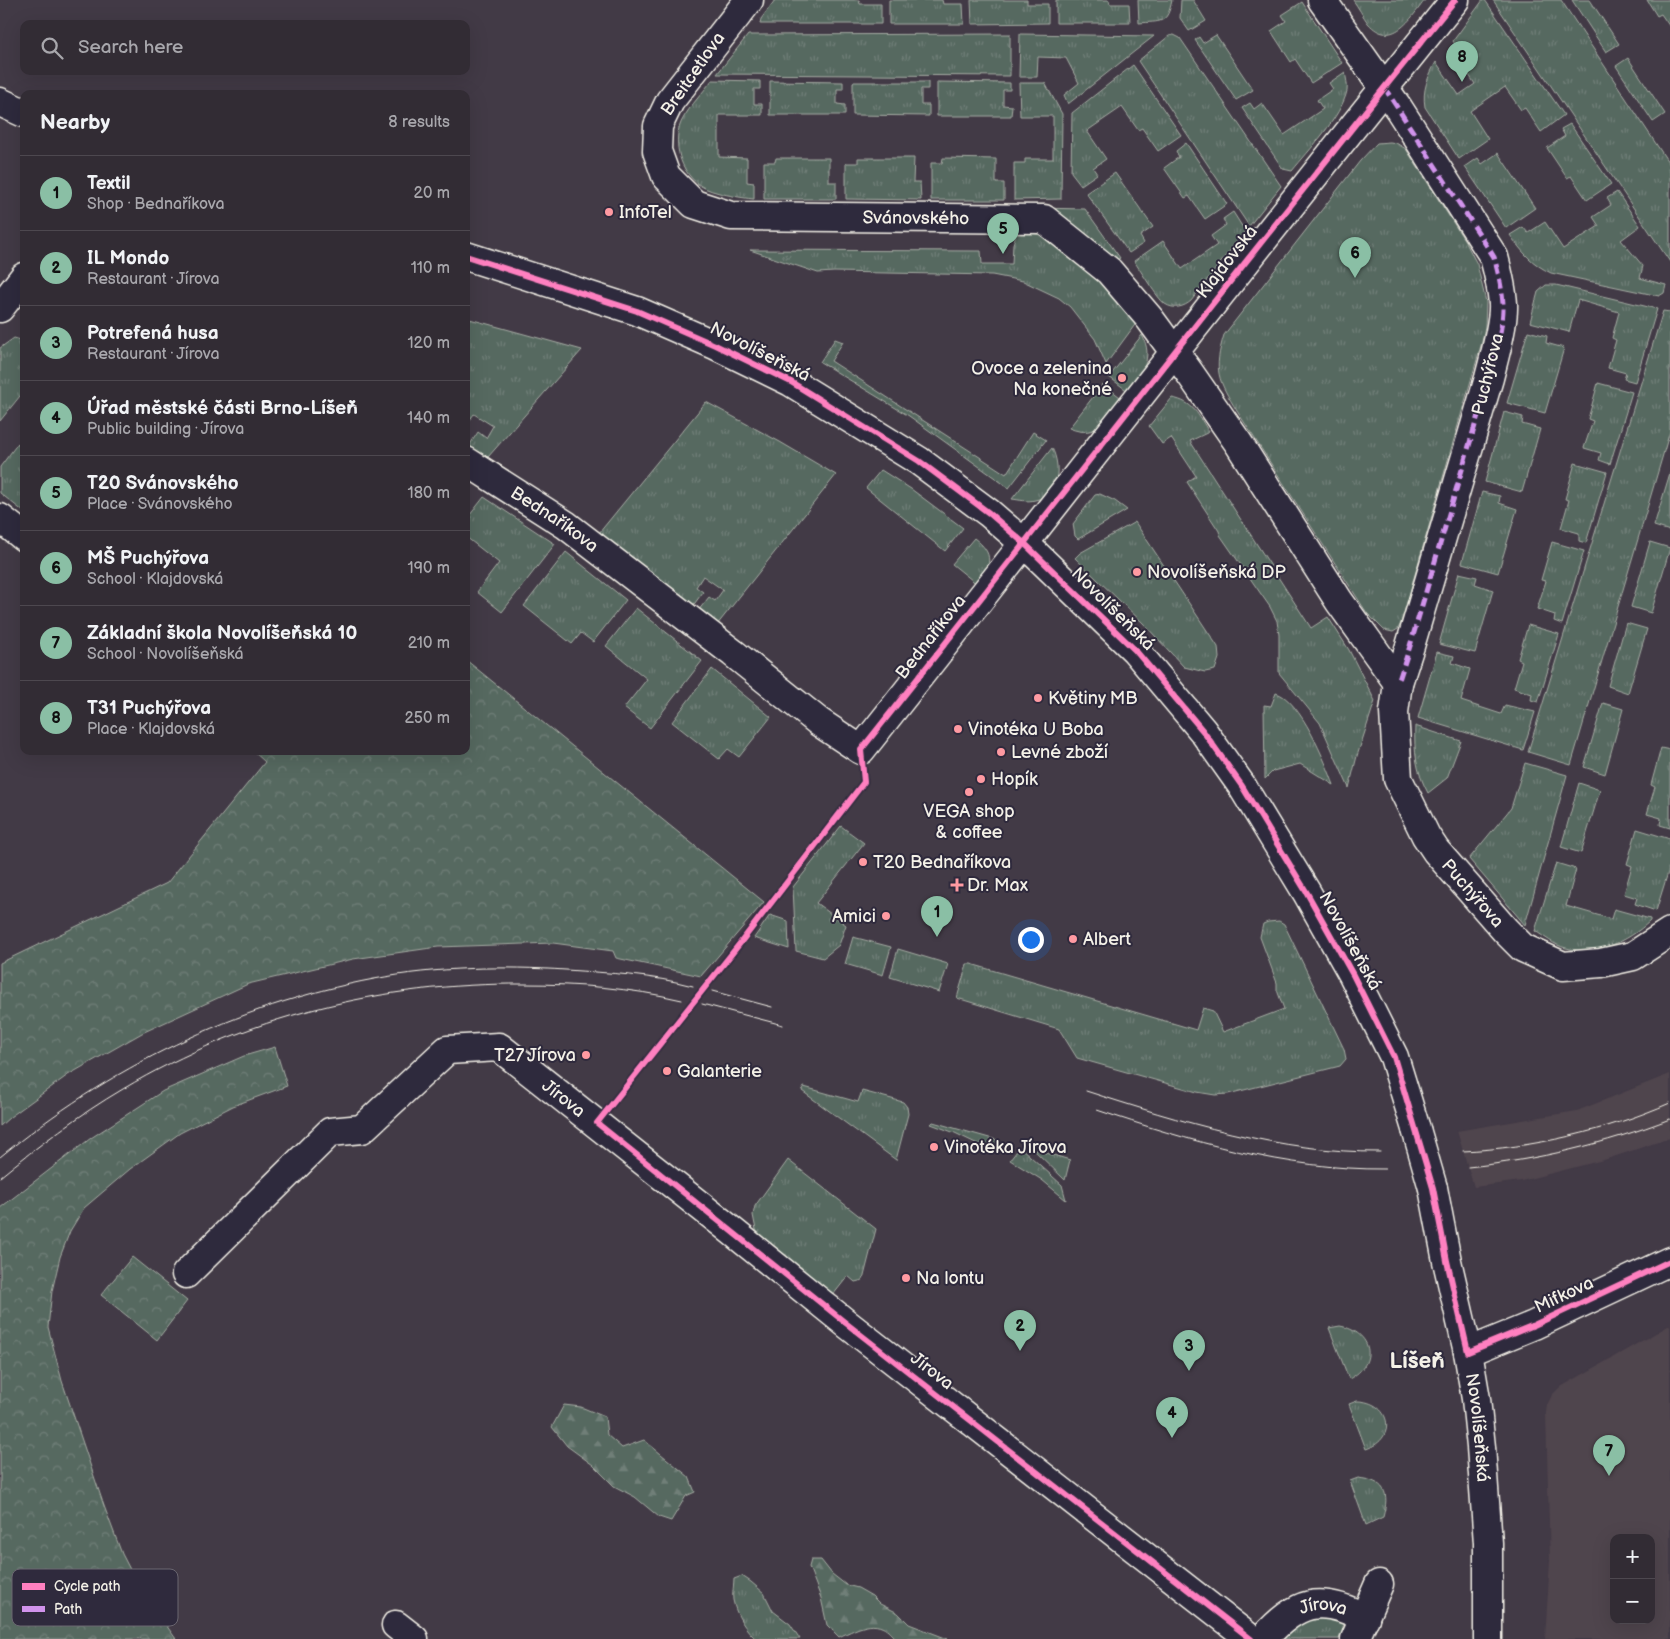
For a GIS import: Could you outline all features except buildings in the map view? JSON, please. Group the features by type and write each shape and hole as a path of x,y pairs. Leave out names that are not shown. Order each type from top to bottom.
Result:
{"street":[{"name":"Breitcetlova","path":"658,126 670,102 749,0"},
{"name":"Puchýřova","path":"1322,0 1384,87 1494,257 1500,280 1503,305 1498,342 1489,378 1398,683 1394,712 1398,779 1426,836 1436,851 1523,948 1563,966 1601,964 1633,956 1670,932"},
{"name":"Klajdovská","path":"1025,544 1454,0"},
{"path":"0,102 20,111"},
{"name":"Svánovského","path":"658,126 657,152 666,176 694,204 731,216 1044,219 1108,271 1150,319 1175,352"},
{"name":"Novolíšeňská","path":"470,257 637,311 715,345 791,382 919,461 989,513 1025,544 1135,650 1203,731 1242,786 1307,894 1353,975 1394,1057 1432,1188 1468,1352 1477,1408 1485,1495 1488,1543 1488,1639"},
{"path":"1175,352 1239,444 1339,601 1398,683"},
{"name":"Bednaříkova","path":"470,464 566,525 733,653 819,722 861,750 1025,544"},
{"path":"0,518 20,534"},
{"name":"Jírova","path":"186,1274 330,1132 362,1129 447,1050 499,1048 700,1205 847,1324 1251,1639"},
{"name":"Mifkova","path":"1468,1352 1534,1325 1670,1261"},
{"path":"1360,1628 1379,1584"},
{"name":"Jírova","path":"1263,1639 1290,1614 1307,1605 1324,1603 1347,1608 1360,1628"}],"shaded area":[{"path":"1670,1074 1670,1138 1607,1159 1521,1181 1474,1187 1457,1131 1577,1111"},
{"path":"1670,1325 1670,1639 1545,1639 1550,1561 1546,1413 1547,1405 1552,1395 1559,1388"}],"green space":[{"path":"775,0 859,0 860,4 881,4 881,24 760,24 761,19"},
{"path":"889,0 942,0 943,4 963,4 964,24 889,24"},
{"path":"971,0 1027,0 1027,4 1048,4 1048,23 972,24"},
{"path":"1056,0 1109,0 1110,4 1129,4 1130,23 1056,23"},
{"path":"1138,0 1172,0 1165,18 1153,22 1139,23"},
{"path":"1181,0 1193,0 1206,21 1189,31 1180,18"},
{"path":"1353,0 1425,0 1414,15 1400,28 1393,32 1385,33 1377,31 1368,23"},
{"path":"1483,0 1485,0 1564,115 1541,132 1525,108 1521,110 1505,87 1470,111 1488,139 1459,159 1425,107 1425,89 1436,62 1459,95 1475,84 1465,69 1470,67 1453,41"},
{"path":"1493,0 1561,0 1670,165 1670,262"},
{"path":"1572,0 1590,0 1619,44 1606,52"},
{"path":"1647,0 1670,0 1670,27 1661,14 1657,16"},
{"path":"1302,2 1342,63 1311,83 1295,59 1291,62 1271,31 1286,21 1282,15"},
{"path":"1010,34 1010,76 717,74 748,35"},
{"path":"1020,34 1154,36 1068,104 1064,95 1079,83 1066,58 1038,57 1037,77 1019,77"},
{"path":"1174,35 1180,38 1281,186 1249,226 1138,61 1169,36"},
{"path":"1216,35 1253,90 1236,100 1195,40 1199,37 1203,43"},
{"path":"1628,58 1665,114 1653,122 1616,66"},
{"path":"1133,65 1181,135 1158,151 1142,128 1138,130 1122,107 1087,131 1106,159 1093,168 1097,174 1081,185 1071,172 1072,113"},
{"path":"1345,72 1347,91 1338,112 1292,171 1283,169 1242,108 1250,103 1254,109 1262,103 1284,135 1323,109 1317,100 1333,89 1329,83"},
{"path":"712,80 760,81 760,89 754,89 754,104 762,104 762,115 719,115 719,157 747,158 747,182 754,183 754,199 727,195 706,189 694,181 684,168 681,160 678,136 681,122"},
{"path":"770,81 843,82 843,89 837,89 837,104 845,105 845,115 770,115"},
{"path":"853,82 928,82 928,89 921,89 921,105 929,105 929,116 853,115"},
{"path":"937,82 1010,83 1010,90 1003,90 1003,105 1012,106 1011,116 937,116"},
{"path":"1019,83 1045,83 1062,114 1061,199 1014,200 1014,163 1025,163 1025,159 1053,159 1053,116 1020,116"},
{"path":"1570,124 1611,184 1587,200 1571,176 1567,178 1547,148 1565,136 1561,129"},
{"path":"1390,142 1406,149 1465,241 1477,264 1486,302 1482,342 1401,623 1398,629 1393,632 1384,630 1367,613 1225,391 1218,367 1224,335 1360,161 1377,143"},
{"path":"1186,143 1227,204 1205,219 1189,196 1185,198 1164,168 1179,157 1176,151"},
{"path":"1498,153 1535,208 1506,228 1465,167 1478,158 1482,164"},
{"path":"776,158 829,158 829,182 836,182 836,199 764,199 764,162 775,162"},
{"path":"858,158 914,158 913,182 920,182 921,200 846,199 846,163 858,163"},
{"path":"943,158 996,159 996,183 1004,183 1004,200 931,200 931,163 942,163"},
{"path":"1115,173 1153,227 1140,236 1144,243 1129,253 1086,193"},
{"path":"1617,192 1640,226 1621,240 1643,266 1640,278 1666,285 1664,293 1659,296 1551,273 1538,266 1528,257 1510,235 1523,227 1528,233 1545,222 1563,249 1599,226 1593,217 1611,205 1607,198"},
{"path":"1038,208 1085,209 1120,258 1115,262"},
{"path":"1233,212 1245,231 1191,301 1179,307 1165,304 1134,261 1163,241 1182,269 1217,245 1211,236 1226,225 1223,219"},
{"path":"1017,231 1038,234 1063,248 1120,300 1137,322 1106,364 1095,339 1070,307 1059,298 1023,281 992,275 818,273 750,250 981,251 982,264 1012,264 1013,244"},
{"path":"1546,285 1556,285 1657,309 1635,382 1624,379 1626,373 1608,368 1616,340 1612,338 1619,312 1578,300 1569,332 1530,322 1538,292"},
{"path":"1663,311 1670,312 1670,431 1571,765 1528,752"},
{"path":"470,319 582,350 488,457 470,447 470,444 478,432 486,438 493,426 474,414 470,420"},
{"path":"1528,331 1547,336 1546,343 1564,348 1545,413 1507,403"},
{"path":"1142,335 1147,358 1142,372 1129,392 1109,377"},
{"path":"14,338 20,340 20,396 0,421 0,348"},
{"path":"835,339 843,342 831,361 1006,474 1033,432 1046,440 1009,488 909,416 820,362"},
{"path":"1598,383 1632,392 1610,464 1599,460 1601,453 1584,448 1593,421 1588,419"},
{"path":"1103,384 1124,400 1101,426 1087,431 1069,428"},
{"path":"1172,398 1186,403 1195,410 1209,432 1190,441 1311,628 1328,617 1349,650 1375,701 1349,788 1320,723 1279,673 1279,635 1277,621 1270,607 1220,535 1187,482 1196,476 1171,438 1162,444 1149,426"},
{"path":"706,402 836,475 717,625 698,611 709,597 715,601 723,590 703,576 696,587 703,592 692,607 599,533"},
{"path":"1504,412 1523,417 1522,424 1540,429 1522,492 1485,482"},
{"path":"18,443 20,445 20,509 0,493 0,467"},
{"path":"1052,448 1057,463 1054,486 1043,497 1032,501 1012,499"},
{"path":"1575,463 1607,472 1586,543 1579,541 1579,533 1561,528 1569,500 1565,499"},
{"path":"881,470 911,489 963,528 945,551 866,488"},
{"path":"1670,473 1670,531 1654,526"},
{"path":"1482,492 1500,496 1499,503 1517,509 1498,573 1462,563"},
{"path":"1100,494 1115,501 1127,510 1078,539 1075,536 1073,524 1095,495"},
{"path":"484,497 555,544 502,612 477,592 499,563 470,540 470,515"},
{"path":"1135,522 1218,647 1219,658 1215,670 1205,672 1184,667 1143,623 1075,558 1080,553"},
{"path":"974,538 985,549 989,560 986,571 978,585 952,564"},
{"path":"1552,542 1584,551 1562,624 1554,621 1555,615 1537,609 1546,581 1541,580"},
{"path":"1650,542 1670,548 1651,613 1631,607"},
{"path":"566,552 626,600 593,642 581,633 572,644 524,606"},
{"path":"1459,573 1477,577 1475,584 1493,590 1475,653 1439,644"},
{"path":"636,608 702,661 650,728 624,708 647,679 606,646"},
{"path":"1626,623 1647,629 1628,693 1608,686"},
{"path":"1528,625 1559,634 1538,702 1531,700 1532,694 1514,688 1522,661 1518,659"},
{"path":"1437,652 1454,656 1452,663 1470,669 1461,701 1501,714 1505,705 1535,712 1523,750 1418,718"},
{"path":"470,663 764,902 701,976 616,958 613,951 553,943 438,947 353,959 248,984 142,1033 68,1075 0,1126 0,963 167,883 265,762 257,755 470,755"},
{"path":"712,669 771,717 739,757 728,749 719,759 672,722"},
{"path":"1276,693 1285,698 1303,719 1325,762 1334,785 1300,764 1273,771 1265,779 1264,705 1271,706"},
{"path":"1603,703 1623,709 1605,774 1584,767"},
{"path":"1415,726 1461,741 1447,778 1428,793 1417,761"},
{"path":"1661,748 1670,750 1670,828 1660,825 1661,818 1647,814 1655,787 1651,785"},
{"path":"1525,763 1567,775 1525,925 1469,859 1511,808"},
{"path":"1579,783 1600,790 1581,853 1561,847"},
{"path":"841,826 864,843 816,903 846,925 839,945 823,958 796,951 793,887"},
{"path":"1637,829 1670,839 1670,866 1656,911 1635,904 1637,898 1624,894 1632,866 1627,864"},
{"path":"1556,863 1576,869 1566,906 1611,919 1614,909 1650,919 1650,921 1622,941 1600,949 1577,950 1562,947 1550,941 1535,931"},
{"path":"770,915 788,921 789,949 754,938"},
{"path":"1279,921 1284,924 1344,1049 1346,1059 1340,1066 1228,1094 1215,1095 1197,1092 1077,1058 1059,1029 957,998 967,964 971,964 1196,1030 1203,1008 1213,1011 1223,1032 1284,1009 1277,990 1277,983 1260,937 1263,924"},
{"path":"853,937 891,947 883,975 845,964"},
{"path":"898,949 948,964 939,992 890,977"},
{"path":"275,1047 287,1086 233,1106 180,1133 130,1169 84,1208 70,1231 60,1257 52,1291 48,1327 62,1381 104,1506 130,1569 12,1569 12,1626 167,1626 176,1639 0,1639 0,1208 91,1138 163,1091 244,1056"},
{"path":"804,1087 858,1102 862,1091 903,1102 907,1107 908,1114 896,1160 802,1091"},
{"path":"933,1122 1000,1141 992,1151 931,1124"},
{"path":"1020,1147 1062,1185 1066,1200 1042,1180 1010,1160"},
{"path":"1033,1149 1070,1160 1065,1180"},
{"path":"788,1160 876,1229 863,1280 855,1282 848,1276 833,1295 768,1245 756,1230 753,1215 755,1206"},
{"path":"132,1257 187,1301 157,1340 101,1295"},
{"path":"1340,1326 1351,1329 1359,1335 1365,1341 1368,1349 1365,1365 1349,1379 1329,1328"},
{"path":"1357,1401 1377,1407 1383,1413 1386,1421 1383,1437 1376,1444 1366,1449 1349,1404"},
{"path":"564,1405 581,1407 605,1417 607,1435 622,1448 644,1440 689,1477 695,1492 686,1496 671,1521 659,1517 635,1497 614,1486 593,1465 567,1446 552,1427"},
{"path":"1358,1478 1380,1485 1385,1494 1386,1501 1383,1517 1366,1525 1350,1481"},
{"path":"811,1560 821,1560 832,1574 846,1585 858,1588 872,1596 880,1604 898,1613 909,1624 948,1639 895,1639 889,1632 876,1626 862,1627 839,1637 827,1625 821,1598 809,1567"},
{"path":"742,1576 764,1593 773,1611 790,1624 800,1639 756,1639 752,1635 734,1606 734,1579"},
{"path":"1326,1615 1343,1623 1343,1632 1339,1639 1279,1639 1293,1624"}],"tram line":[{"path":"0,1157 41,1125 129,1068 223,1023 323,990 398,975 494,968 614,973 662,979 693,986"},
{"path":"0,1177 44,1142 91,1109 170,1063 266,1023 316,1009 367,998 471,985 584,986 643,992 682,1000"},
{"path":"712,991 772,1007"},
{"path":"702,1004 783,1025"},
{"path":"1086,1091 1194,1124 1268,1141 1343,1151 1380,1152"},
{"path":"1463,1151 1542,1142 1595,1130 1670,1103"},
{"path":"1097,1110 1203,1143 1239,1152 1312,1165 1385,1169"},
{"path":"1468,1167 1520,1160 1571,1150 1621,1136 1670,1119"}],"marked path":[{"path":"1384,87 1494,257 1503,304 1500,331 1489,378 1398,683"}],"cycle path":[{"path":"1251,1639 847,1324 597,1123 741,942 864,782 861,750 1231,280 1455,0"},
{"path":"470,257 637,311 715,345 791,382 919,461 989,513 1025,544 1135,650 1203,731 1242,786 1307,893 1353,975 1394,1057 1433,1188 1447,1261 1468,1352 1534,1325 1670,1261"}],"place":[{"name":"T31 Puchýřova","path":"1462,82"},
{"name":"InfoTel","path":"609,212"},
{"name":"T20 Svánovského","path":"1003,254"},
{"name":"MŠ Puchýřova","path":"1355,278"},
{"name":"Ovoce a zelenina Na konečné","path":"1122,378"},
{"name":"Novolíšeňská DP","path":"1137,572"},
{"name":"Květiny MB","path":"1038,698"},
{"name":"Vinotéka U Boba","path":"958,729"},
{"name":"Levné zboží","path":"1001,752"},
{"name":"Hopík","path":"981,779"},
{"name":"VEGA shop & coffee","path":"969,792"},
{"name":"T20 Bednaříkova","path":"863,862"},
{"name":"Dr. Max","path":"957,885"},
{"name":"Amici","path":"886,916"},
{"name":"Textil","path":"937,937"},
{"name":"Albert","path":"1073,939"},
{"name":"T27 Jírova","path":"586,1055"},
{"name":"Galanterie","path":"667,1071"},
{"name":"Vinotéka Jírova","path":"934,1147"},
{"name":"Na lontu","path":"906,1278"},
{"name":"IL Mondo","path":"1020,1351"},
{"name":"Potrefená husa","path":"1189,1371"},
{"name":"Úřad městské části Brno-Líšeň","path":"1172,1438"},
{"name":"Základní škola Novolíšeňská 10","path":"1609,1476"}],"district":[{"name":"Líšeň","path":"1417,1361"}]}
